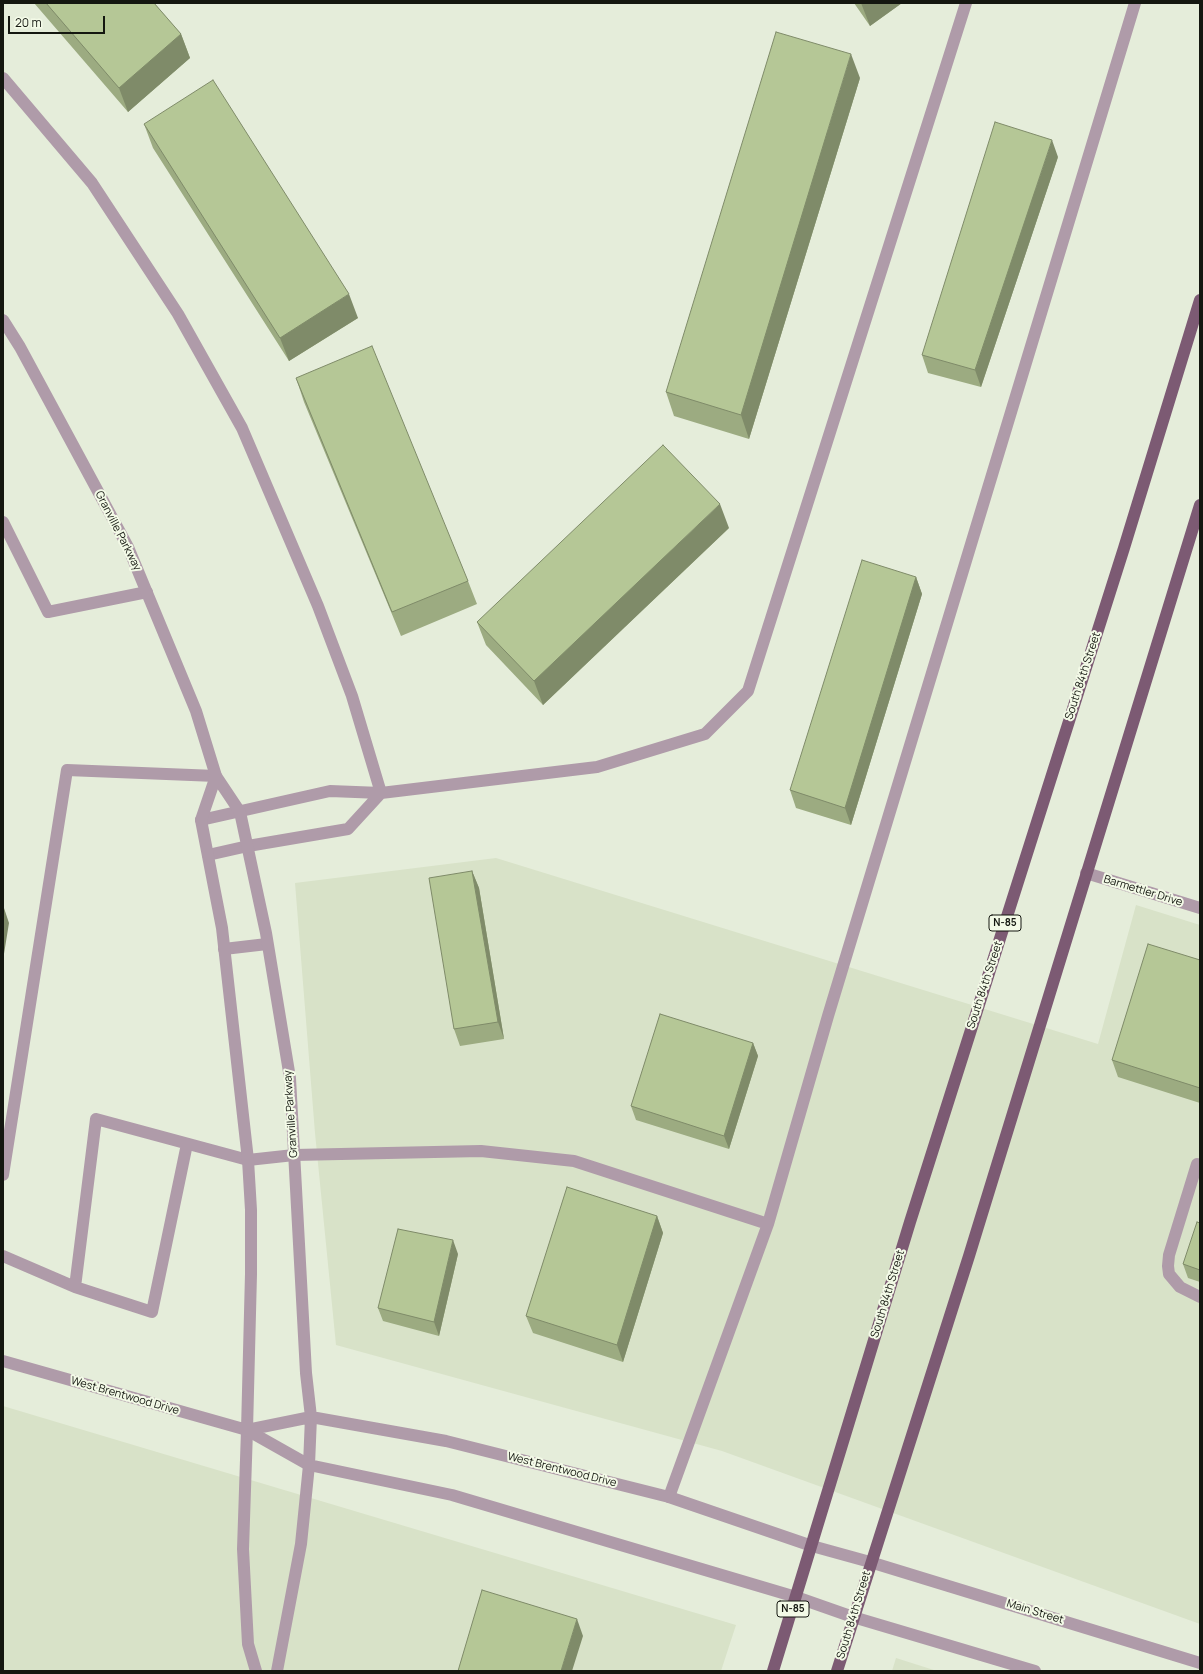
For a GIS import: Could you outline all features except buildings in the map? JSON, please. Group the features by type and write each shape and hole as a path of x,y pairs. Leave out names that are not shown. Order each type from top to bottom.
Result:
{"main road":[{"name":"South 84th Street","path":"773,1671 910,1222 1119,563 1200,300"},
{"name":"South 84th Street","path":"837,1671 870,1562 971,1248 1200,505"}],"street":[{"path":"201,820 330,791 381,793 597,767 705,734 748,691 966,3"},
{"path":"669,1497 768,1224 833,1000 1135,3"},
{"path":"3,78 92,182 178,314 242,428 318,606 352,696 381,793"},
{"name":"Granville Parkway","path":"3,320 20,347 128,547 196,711 216,776 240,812 248,846 267,944 290,1078 306,1373 311,1417 309,1464 301,1544 277,1671"},
{"path":"3,522 48,612 146,592"},
{"path":"3,1175 67,770 216,776 201,820 224,949 248,1160 251,1217 250,1367 243,1549 248,1644 256,1671"},
{"path":"208,855 248,846 348,829 381,793"},
{"name":"Barmettler Drive","path":"1086,874 1200,908"},
{"path":"224,949 267,944"},
{"path":"75,1287 96,1119 248,1160 294,1155 481,1151 574,1161 768,1224"},
{"path":"3,1256 75,1287 152,1312 187,1144"},
{"path":"1197,1164 1169,1255 1168,1266 1169,1274 1180,1287 1200,1297"},
{"name":"West Brentwood Drive","path":"3,1361 247,1430 309,1464 452,1495 796,1597 853,1617"},
{"name":"West Brentwood Drive","path":"247,1430 311,1417 446,1441 669,1497 812,1546 870,1562"},
{"name":"Main Street","path":"870,1562 1200,1663"},
{"path":"853,1617 1035,1671"}],"shaded area":[{"path":"496,858 1098,1044 1136,905 1200,925 1200,1624 722,1451 336,1345 315,1133 295,883"},
{"path":"3,1406 736,1625 721,1671 3,1671"},
{"path":"896,1658 937,1671 892,1671"}]}
